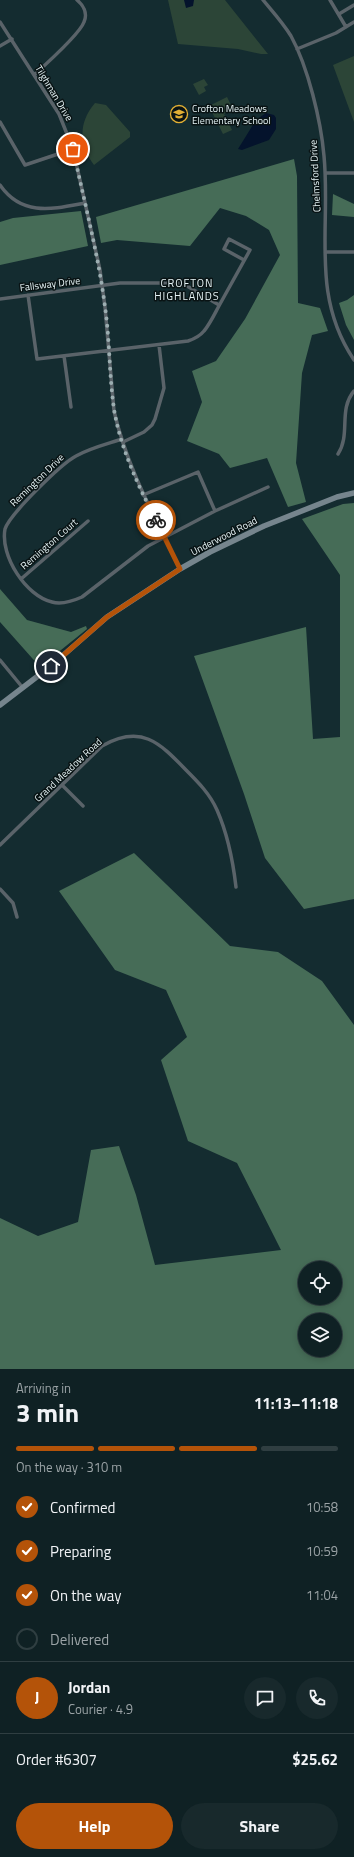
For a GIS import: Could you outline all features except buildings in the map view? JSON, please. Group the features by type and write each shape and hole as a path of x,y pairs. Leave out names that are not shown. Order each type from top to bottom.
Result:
{"street":[{"path":"34,75 83,26 85,13 84,8 77,0"},
{"name":"Chelmsford Drive","path":"263,0 284,26 297,49 317,113 325,172 325,252 329,306 340,338 354,360"},
{"path":"330,0 346,27"},
{"path":"339,14 354,5"},
{"name":"Tilghman Drive","path":"0,22 59,114 73,149 102,285 114,411 122,440 143,495 180,569"},
{"path":"297,49 354,22"},
{"path":"0,46 12,39"},
{"path":"0,122 25,165 73,149"},
{"path":"325,172 354,173"},
{"path":"0,185 10,196 31,207 53,208 85,203"},
{"path":"28,295 37,360 159,345 194,339 204,331 250,250 229,238 224,249 244,260"},
{"path":"325,252 354,252"},
{"name":"Fallsway Drive","path":"0,298 120,283 178,283 187,286 219,305"},
{"name":"Remington Drive","path":"159,345 164,388 155,420 152,425 144,432 81,453 67,462 12,516 6,528 4,545 8,561 21,579 38,595 52,602 75,601 88,593 143,550 165,537 215,511 268,487"},
{"path":"64,356 71,407"},
{"path":"338,454 344,443 344,413 354,391"},
{"path":"143,495 198,472 215,511"},
{"name":"Underwood Road","path":"0,705 51,666 107,617 180,569 210,552 264,526 330,499 354,493"},
{"name":"Remington Court","path":"21,579 88,521"},
{"path":"0,660 23,688"},
{"name":"Grand Meadow Road","path":"0,845 102,746 113,740 126,736 139,737 150,739 162,746 203,786 210,797 224,828 230,847 236,887"},
{"path":"62,785 83,806"},
{"path":"0,889 13,903 17,917"}],"green space":[{"path":"168,0 225,0 268,54 238,49 178,44"},
{"path":"354,56 354,122 333,65"},
{"path":"204,79 208,85 204,87 206,91 199,95 193,84"},
{"path":"227,97 233,109 224,114 232,130 223,134 209,106"},
{"path":"95,103 106,105 130,132 130,137 94,165 85,149 82,134 86,118"},
{"path":"294,159 297,176 298,303 320,308 328,331 312,335 302,373 296,463 306,502 288,507 267,458 230,468 219,454 187,441 202,402 192,371 216,361 245,319 280,255 269,230 246,216 220,208 190,246 117,240 101,243 96,217"},
{"path":"333,194 354,204 354,217 332,215"},
{"path":"81,211 88,246 0,265 0,222 13,218"},
{"path":"354,295 354,340 346,325 339,303"},
{"path":"354,503 354,899 304,909 265,858 244,794 194,656 306,627 313,739 340,737 340,575 302,519 343,504"},
{"path":"0,589 27,620 71,632 86,626 87,629 40,667 0,622"},
{"path":"134,853 230,946 278,952 322,981 354,1025 354,1369 0,1369 0,1218 38,1236 78,1222 91,1150 119,1146 136,1195 155,1265 281,1250 237,1163 188,1141 161,1060 187,1037 166,990 115,970 59,891"}],"water":[{"path":"184,0 194,0 193,6 186,8"},
{"path":"266,113 274,115 276,118 276,129 269,140 242,150 238,149 256,120"}],"way so far":[{"path":"73,149 100,270 106,317 114,411 136,478 156,520"}],"place":[{"name":"Crofton Meadows Elementary School","path":"179,114"}],"district":[{"name":"CROFTON HIGHLANDS","path":"187,289"}],"route":[{"path":"51,666 96,625 180,569 156,520"}]}
